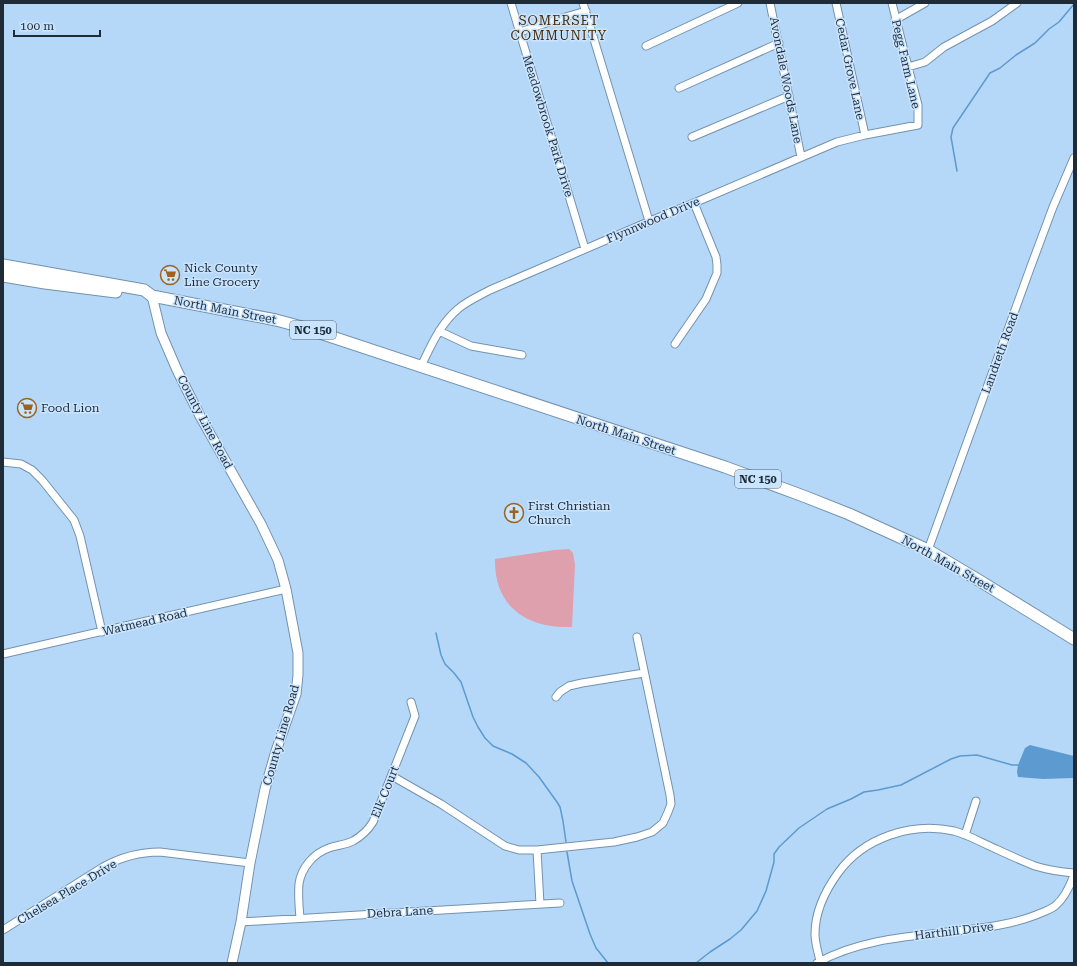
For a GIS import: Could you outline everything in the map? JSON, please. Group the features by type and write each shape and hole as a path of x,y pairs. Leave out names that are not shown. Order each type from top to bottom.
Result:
{"main road":[{"name":"North Main Street","path":"3,264 144,290 152,296"},
{"name":"North Main Street","path":"3,276 115,292 143,298 152,296 276,320 421,366 724,467 774,484 849,514 928,550 1074,639"}],"street":[{"name":"Meadowbrook Park Drive","path":"511,3 585,249"},
{"path":"584,3 650,221"},
{"path":"646,46 738,3"},
{"name":"Avondale Woods Lane","path":"770,3 801,157"},
{"name":"Cedar Grove Lane","path":"836,3 865,135"},
{"name":"Pegg Farm Lane","path":"892,3 918,105 918,126"},
{"path":"896,20 925,3"},
{"path":"908,67 925,62 944,47 992,21 1017,3"},
{"path":"520,32 586,11"},
{"path":"679,88 778,43"},
{"path":"692,137 789,96"},
{"name":"Flynnwood Drive","path":"421,366 439,331 457,310 476,297 490,290 836,142 865,135 918,126"},
{"name":"Landreth Road","path":"928,550 1034,259 1074,158"},
{"path":"675,344 706,299 717,273 716,257 694,203"},
{"name":"County Line Road","path":"152,296 161,333 174,364 200,416 270,542 278,560 286,589 298,653 296,694 276,751 265,789 250,863 241,922 232,963"},
{"path":"439,331 471,346 522,355"},
{"path":"3,462 26,466 32,470 42,480 74,520 80,536 102,632"},
{"name":"Watmead Road","path":"3,654 286,589"},
{"path":"392,776 441,804 505,846 519,850 537,850 614,842 652,832 662,823 671,804 637,637"},
{"path":"556,697 560,692 569,686 644,673"},
{"name":"Elk Court","path":"300,918 299,885 301,876 307,865 321,851 351,842 363,834 374,822 415,716 411,702"},
{"path":"965,835 976,801"},
{"path":"818,962 815,934 816,922 825,894 831,882 849,860 859,851 885,837 918,829 955,832 1036,866 1074,874"},
{"path":"537,850 540,904"},
{"name":"Chelsea Place Drive","path":"3,930 106,865 132,855 147,852 160,852 250,863"},
{"name":"Harthill Drive","path":"818,962 843,951 868,943 909,936 992,927 1030,918 1047,911 1056,905 1069,888 1074,874"},
{"name":"Debra Lane","path":"241,922 560,903"}],"shaded area":[{"path":"569,549 573,553 575,565 572,627 556,627 541,624 516,612 507,602 500,590 496,576 495,559"}],"water":[{"path":"1030,745 1074,756 1074,778 1043,779 1018,777 1018,765 1025,748"}],"waterway":[{"path":"957,171 951,137 953,128 990,73 1000,68 1016,55 1035,43 1049,29 1059,22 1074,4"},
{"path":"436,633 441,655 445,664 461,682 478,727 485,738 493,746 512,754 526,763 539,777 560,807 566,842"},
{"path":"696,963 741,930 757,911 766,891 774,862 774,854 779,847 799,828 827,809 864,792 901,785 951,759 960,756 977,755 1012,765 1018,765"},
{"path":"567,852 572,881 590,934 596,948 608,963"}],"place":[{"name":"Nick County Line Grocery","path":"170,275"},
{"name":"Food Lion","path":"27,408"},
{"name":"First Christian Church","path":"514,513"}],"district":[{"name":"SOMERSET COMMUNITY","path":"559,28"}]}
